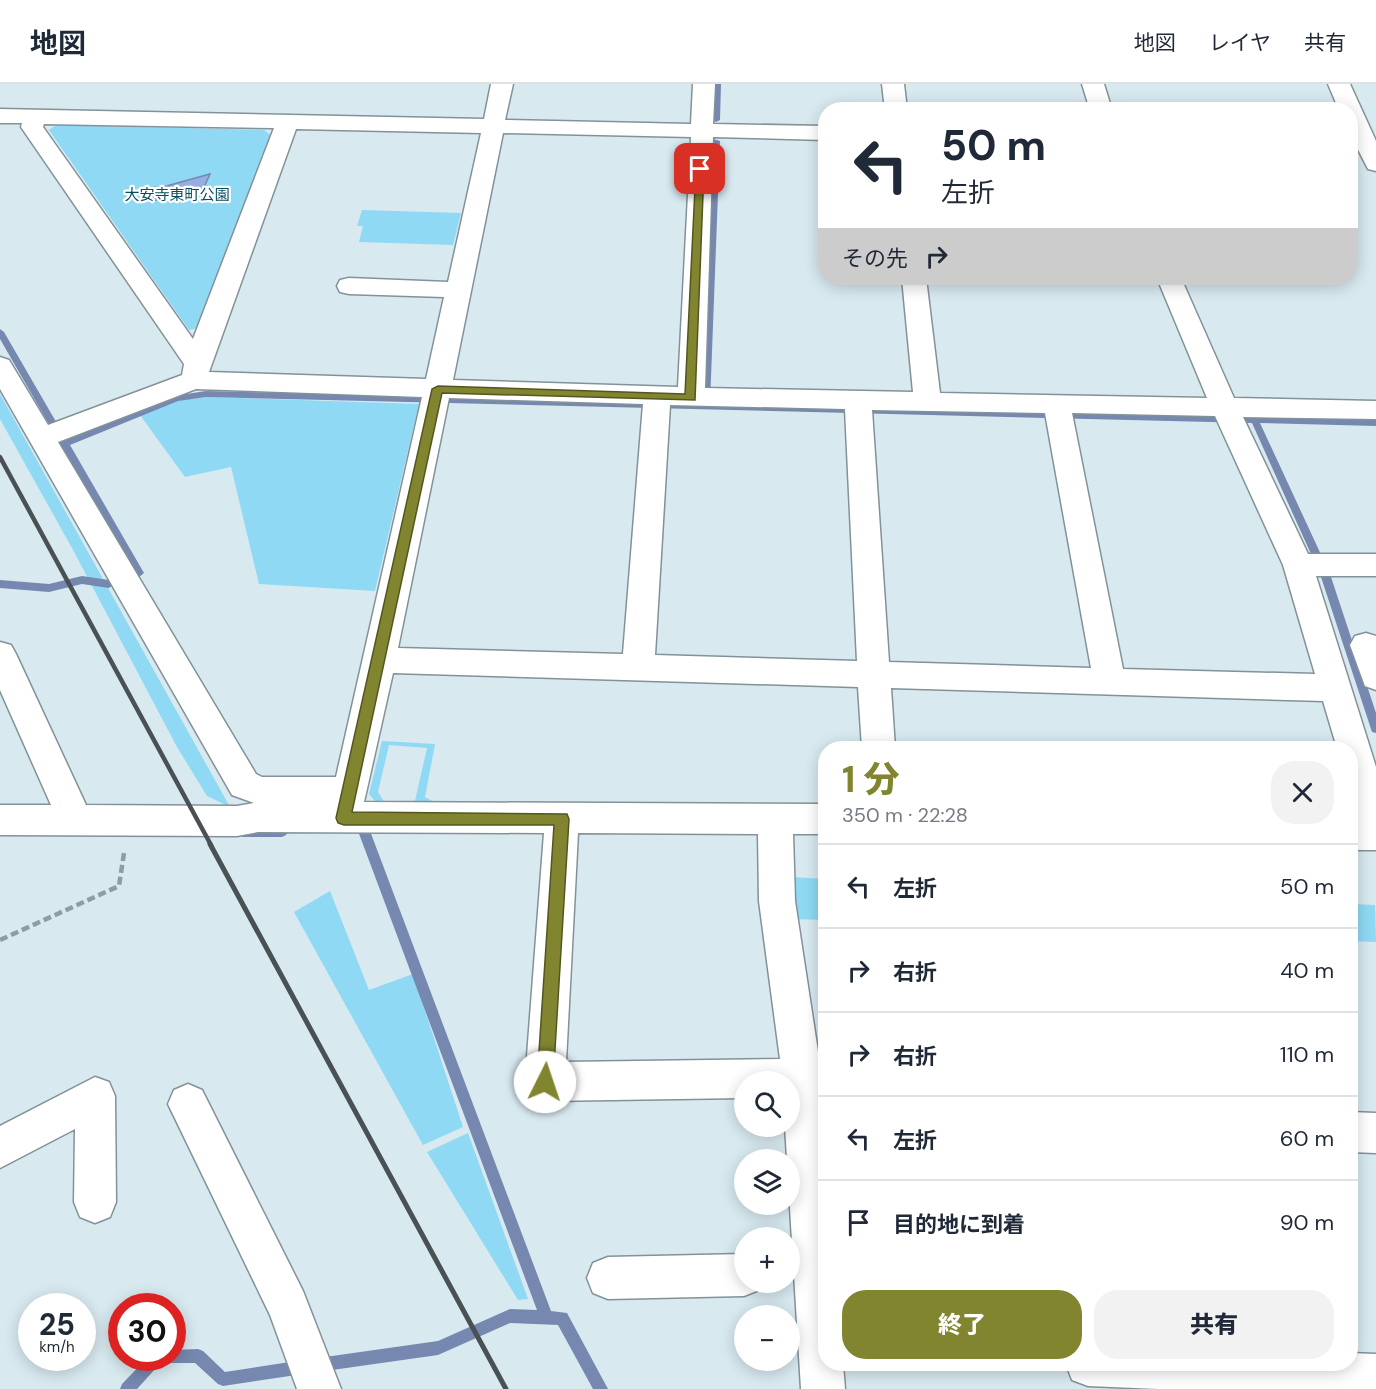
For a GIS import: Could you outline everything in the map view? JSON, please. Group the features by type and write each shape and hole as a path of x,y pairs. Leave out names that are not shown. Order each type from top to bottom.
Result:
{"street":[{"path":"346,805 380,660 502,84"},
{"path":"702,398 704,84"},
{"path":"893,84 895,102"},
{"path":"1093,84 1099,102"},
{"path":"1339,84 1347,102"},
{"path":"0,116 818,133"},
{"path":"36,116 32,128 196,372"},
{"path":"196,372 287,122"},
{"path":"1358,128 1367,149"},
{"path":"915,285 927,403"},
{"path":"1171,285 1228,416 1313,565 1336,688 1352,741"},
{"path":"350,286 459,290"},
{"path":"0,366 52,434 244,785 262,791 346,805 562,826 775,826 818,820"},
{"path":"52,434 196,372 436,396 656,402 702,398 859,407 927,403 1058,412 1228,416 1376,410"},
{"path":"638,668 656,402"},
{"path":"859,407 878,741"},
{"path":"1058,412 1110,682"},
{"path":"1313,565 1376,565"},
{"path":"1366,645 1376,677"},
{"path":"0,654 75,820"},
{"path":"380,660 1336,688"},
{"path":"1358,762 1376,822"},
{"path":"0,820 237,820 346,805"},
{"path":"562,826 545,1082 811,1103"},
{"path":"775,826 777,901 811,1103 802,1274 818,1343"},
{"path":"1358,835 1376,835"},
{"path":"0,1148 95,1096 94,1202"},
{"path":"188,1104 288,1306 313,1374"},
{"path":"1358,1132 1376,1133"},
{"path":"608,1278 734,1275"},
{"path":"1256,1371 1376,1376"}],"path":[{"path":"0,940 119,886 125,847"}],"green space":[{"name":"大安寺東町公園","path":"56,125 264,130 272,136 198,328 189,330 49,130"},
{"path":"362,210 461,213 453,245 359,242 363,226 357,226"},
{"path":"0,394 230,807 207,796 177,747 72,548 0,419"},
{"path":"207,397 419,404 375,591 259,584 231,467 185,477 140,415 179,400"},
{"path":"382,741 435,744 425,797 436,803 383,810 369,794","holes":["389,745 427,748 414,805 386,805 378,792"]},
{"path":"791,877 818,879 818,920 792,919"},
{"path":"330,891 369,990 413,974 463,1127 423,1145 294,912"},
{"path":"1358,904 1375,905 1376,942 1358,941"},
{"path":"468,1133 528,1299 518,1300 427,1152"}],"shaded area":[{"path":"210,174 201,194 176,193 150,202 141,188 163,187"}],"waterway":[{"path":"716,120 718,84"},
{"path":"707,402 716,141"},
{"path":"0,332 139,573"},
{"path":"66,443 177,398 206,394 1376,423"},
{"path":"1255,421 1325,574 1376,729"},
{"path":"0,584 49,588 82,580 109,584"},
{"path":"364,831 547,1317"},
{"path":"243,832 282,832"},
{"path":"318,1365 438,1348 510,1316 547,1317"},
{"path":"547,1317 562,1318 601,1389"},
{"path":"186,1356 198,1356 223,1379 303,1367"},
{"path":"127,1389 144,1371"}],"railway":[{"path":"0,457 211,845"},
{"path":"210,844 506,1389"}],"route":[{"path":"545,1082 562,819 344,818 438,389 691,398 700,169"}]}
